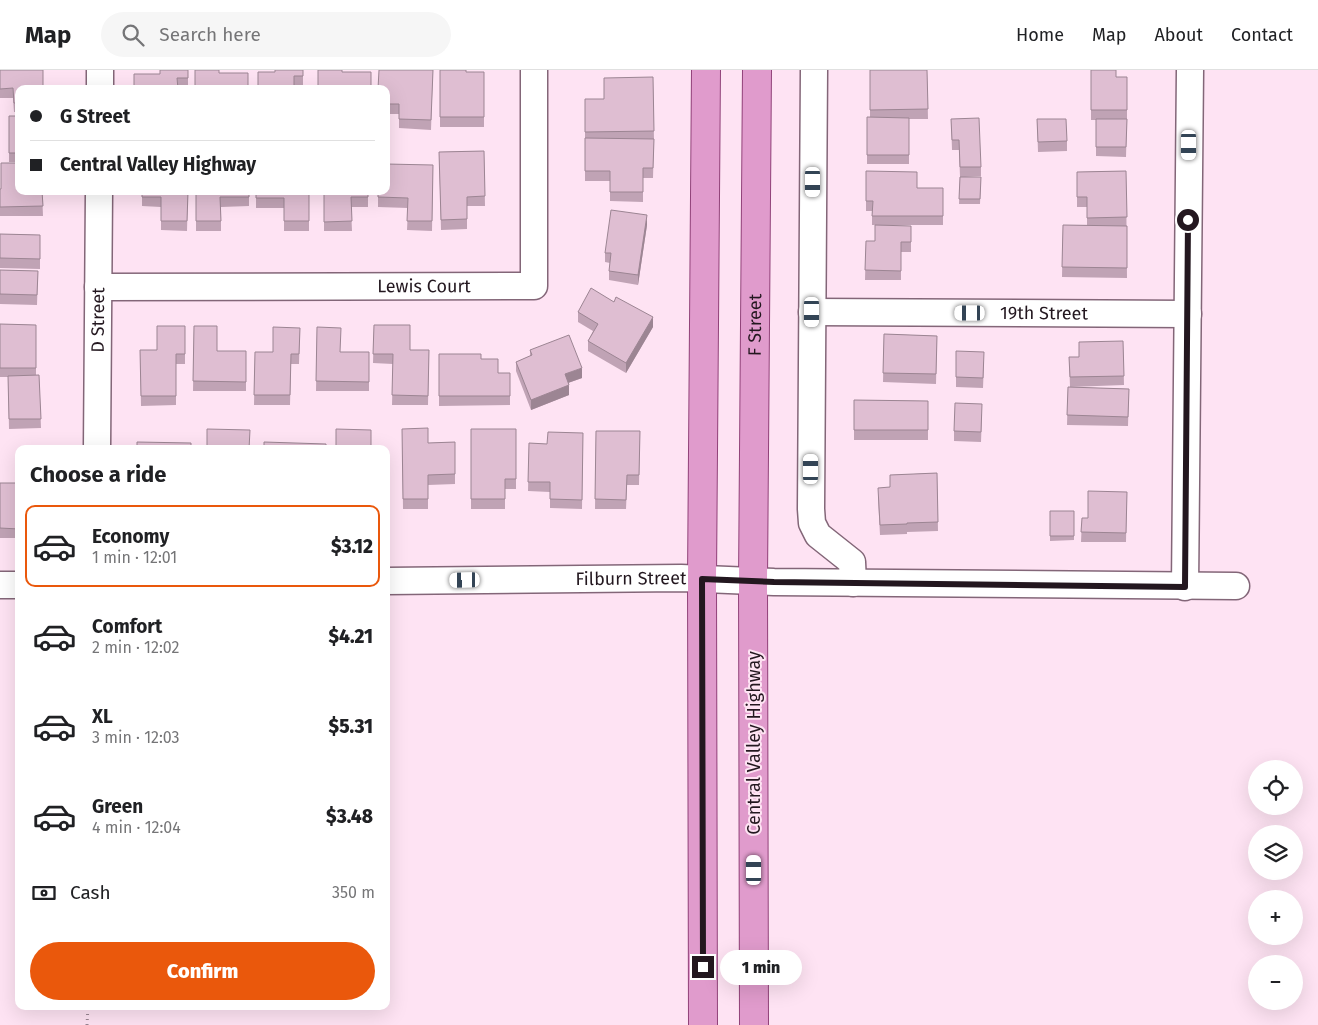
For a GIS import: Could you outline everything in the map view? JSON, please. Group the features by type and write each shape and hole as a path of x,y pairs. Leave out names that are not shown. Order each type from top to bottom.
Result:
{"main road":[{"path":"703,1025 702,579 706,70"},
{"name":"F Street","path":"753,581 757,70"},
{"name":"Central Valley Highway","path":"753,581 754,1025"}],"street":[{"path":"100,70 100,85"},
{"name":"Lewis Court","path":"98,287 534,286 534,70"},
{"path":"814,70 810,508 812,522 818,535 852,562 852,582"},
{"path":"1185,587 1190,70"},
{"name":"D Street","path":"97,445 99,195"},
{"name":"19th Street","path":"812,312 1188,314"},
{"name":"Filburn Street","path":"390,581 652,578 1185,587 1236,586"},
{"path":"0,585 15,585"}],"path":[{"path":"87,1025 88,1010"}],"building":[{"path":"0,70 43,70 43,85 15,85 15,103 13,88 0,89"},
{"path":"160,70 188,70 188,78 177,78 178,85 134,85 134,74 160,74"},
{"path":"195,70 219,70 219,73 248,73 248,85 195,85"},
{"path":"275,70 303,70 303,76 294,76 294,85 258,85 258,72 275,72"},
{"path":"318,70 371,72 371,85 318,85"},
{"path":"379,70 433,70 431,120 399,119 399,104 390,104 390,85 378,85"},
{"path":"440,70 484,72 484,117 440,117"},
{"path":"870,70 927,70 928,109 870,110"},
{"path":"1091,70 1116,70 1116,77 1127,77 1127,110 1091,110"},
{"path":"653,77 654,131 585,132 585,99 604,99 604,78"},
{"path":"9,116 15,116 15,153 9,153"},
{"path":"867,117 909,118 909,155 867,155"},
{"path":"979,118 981,167 960,167 959,140 952,140 951,119"},
{"path":"1037,119 1066,119 1067,141 1038,142"},
{"path":"1096,119 1127,119 1126,147 1096,147"},
{"path":"585,138 654,139 653,168 643,168 643,192 610,192 610,171 585,171"},
{"path":"484,151 485,196 467,197 467,219 441,220 439,152"},
{"path":"1,163 15,163 15,195 42,195 43,206 0,207"},
{"path":"390,164 433,165 432,221 407,221 408,198 378,197 378,195 390,195"},
{"path":"866,171 917,172 917,188 943,188 943,216 872,216 873,201 866,201"},
{"path":"1126,171 1127,217 1087,218 1087,197 1077,197 1077,172"},
{"path":"960,177 981,177 980,199 959,199"},
{"path":"142,195 188,195 187,221 161,221 161,197 142,197"},
{"path":"196,195 249,195 249,197 220,197 221,221 196,221"},
{"path":"256,195 309,195 309,221 284,221 284,198 256,198"},
{"path":"324,195 368,195 368,197 351,197 352,221 324,222"},
{"path":"611,210 647,215 638,275 609,271 611,253 605,253"},
{"path":"875,225 911,226 911,242 901,242 901,271 865,270 866,241 875,241"},
{"path":"1063,225 1127,226 1127,268 1062,267"},
{"path":"0,234 40,235 40,259 0,258"},
{"path":"0,270 38,271 37,295 0,294"},
{"path":"591,288 614,302 616,297 653,317 626,363 588,341 598,324 578,312"},
{"path":"0,324 36,325 36,368 0,368"},
{"path":"374,325 410,325 410,350 429,350 428,396 392,395 393,354 373,354"},
{"path":"157,326 185,326 185,354 176,354 176,396 141,396 140,350 157,350"},
{"path":"194,326 217,326 217,351 246,351 246,382 193,381"},
{"path":"273,327 300,328 299,354 291,354 290,395 254,395 255,352 273,352"},
{"path":"317,327 341,328 340,352 369,352 369,382 316,381"},
{"path":"884,334 937,336 936,374 883,373"},
{"path":"569,335 582,368 565,374 569,385 531,400 516,362 532,355 530,350"},
{"path":"1123,341 1124,376 1070,377 1069,357 1079,357 1079,342"},
{"path":"956,351 984,352 983,378 956,377"},
{"path":"439,354 481,354 481,359 498,359 498,373 510,373 510,396 439,396"},
{"path":"39,375 41,419 9,419 8,376"},
{"path":"1068,387 1129,389 1128,417 1067,415"},
{"path":"854,400 928,401 928,430 854,430"},
{"path":"955,403 982,404 981,432 954,431"},
{"path":"428,428 428,443 455,442 455,474 428,475 428,499 403,499 402,429"},
{"path":"207,429 250,430 249,445 207,445"},
{"path":"336,429 371,430 371,445 336,445"},
{"path":"471,429 516,429 516,479 505,479 505,499 471,499"},
{"path":"596,431 640,431 639,475 627,475 626,500 595,499"},
{"path":"548,432 583,433 582,500 550,499 550,482 528,482 529,443 547,444"},
{"path":"137,442 191,443 191,445 137,445"},
{"path":"264,442 326,444 326,445 264,445"},
{"path":"937,473 938,522 880,525 878,488 890,487 890,475"},
{"path":"0,483 15,483 15,529 0,528"},
{"path":"1088,491 1127,492 1126,533 1081,532 1082,518 1088,518"},
{"path":"1050,511 1074,511 1074,536 1050,536"}],"route":[{"path":"703,967 702,579 774,582 1185,587 1188,220"}]}
